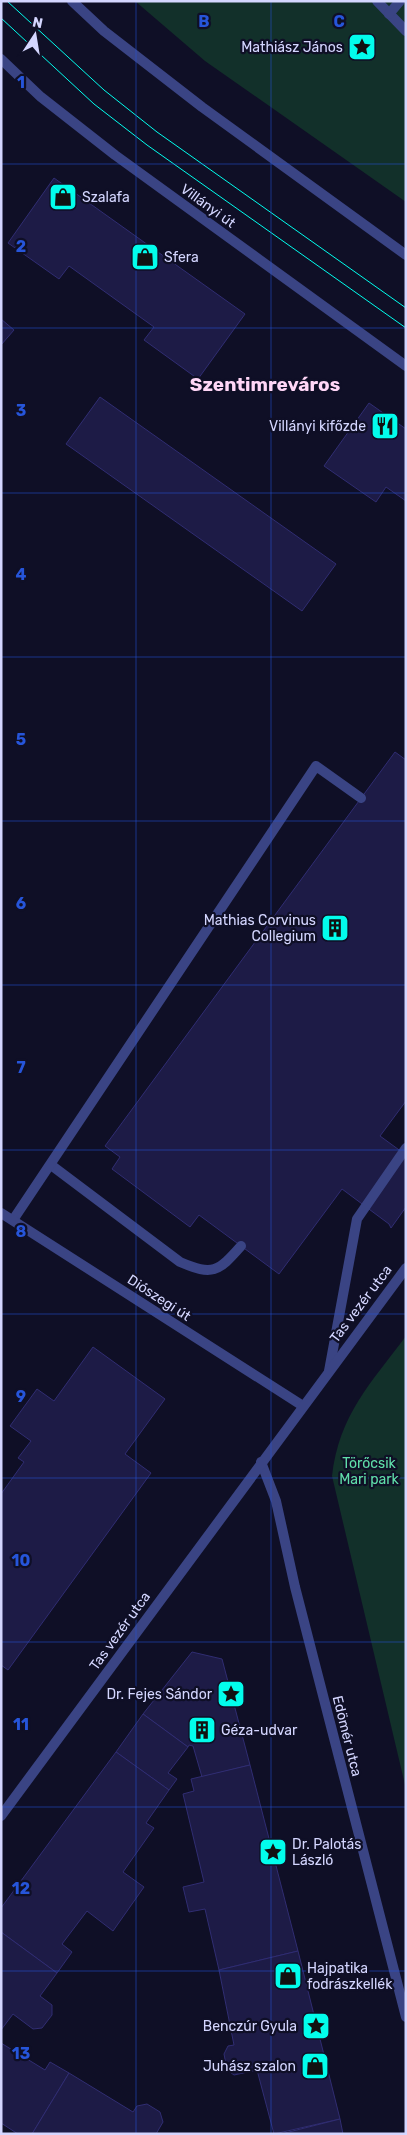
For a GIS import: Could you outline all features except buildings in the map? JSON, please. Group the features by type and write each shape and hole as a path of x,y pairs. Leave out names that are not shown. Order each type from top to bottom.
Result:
{"street":[{"path":"72,1 104,31 202,107 406,255"},
{"path":"377,1 406,31"},
{"path":"389,14 400,1"},
{"name":"Villányi út","path":"1,59 41,97 115,155 406,366"},
{"path":"13,1220 316,766 361,798"},
{"path":"329,1371 357,1219 406,1148"},
{"path":"51,1165 180,1262 202,1271 223,1266 241,1246"},
{"name":"Diószegi út","path":"1,1213 303,1406"},
{"name":"Tas vezér utca","path":"1,1816 406,1268"},
{"name":"Edömér utca","path":"261,1462 276,1502 314,1662 406,2017"}],"green space":[{"path":"135,1 406,1 406,202 205,61"},
{"name":"Törőcsik Mari park","path":"406,1336 406,1789 332,1476 336,1454 349,1417 369,1385"}],"tram line":[{"path":"7,1 104,90 157,132 406,308"},
{"path":"1,18 94,104 147,145 406,328"}],"place":[{"name":"Mathiász János","path":"362,47"},
{"name":"Szalafa","path":"63,197"},
{"name":"Sfera","path":"145,257"},
{"name":"Villányi kifőzde","path":"385,426"},
{"name":"Mathias Corvinus Collegium","path":"335,928"},
{"name":"Dr. Fejes Sándor","path":"231,1694"},
{"name":"Géza-udvar","path":"202,1730"},
{"name":"Dr. Palotás László","path":"273,1852"},
{"name":"Hajpatika fodrászkellék","path":"288,1976"},
{"name":"Benczúr Gyula","path":"316,2026"},
{"name":"Juhász szalon","path":"315,2066"}],"district":[{"name":"Szentimreváros","path":"265,384"}]}
